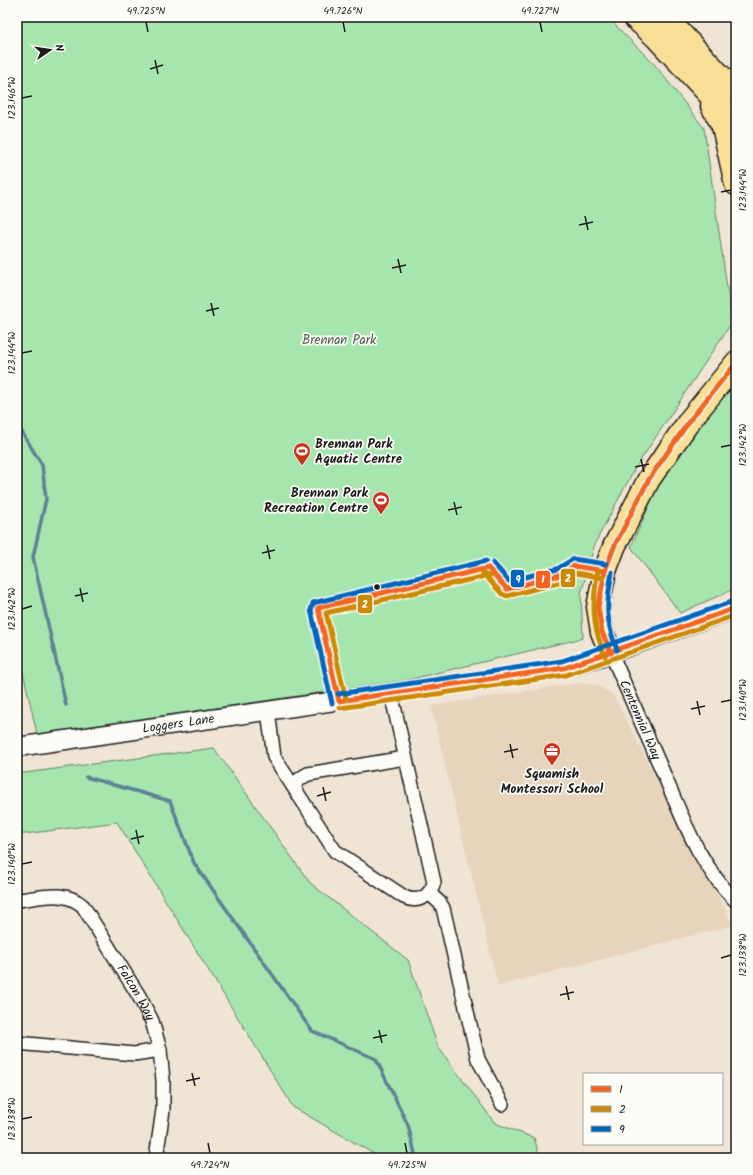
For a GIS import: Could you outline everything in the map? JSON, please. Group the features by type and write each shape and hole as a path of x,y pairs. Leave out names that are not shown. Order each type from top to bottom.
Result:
{"highway":[{"path":"634,17 655,36 736,123"},
{"path":"665,17 736,92"},
{"path":"703,89 722,126 733,164 736,184"},
{"path":"611,653 602,632 598,607 605,571 614,547 649,479 690,420 736,363"}],"street":[{"path":"611,653 736,608"},
{"name":"Loggers Lane","path":"17,747 564,668 611,653"},
{"name":"Centennial Way","path":"611,653 688,831 708,868 736,901"},
{"path":"268,711 274,757 339,855 409,900 416,900 429,893 434,882 391,693"},
{"path":"293,786 301,778 308,774 405,758"},
{"path":"429,893 440,903 443,908 478,1059 502,1104"},
{"name":"Falcon Way","path":"17,900 59,895 69,896 83,906 146,1007 152,1021 160,1050 164,1092 156,1158"},
{"path":"17,1043 134,1054 160,1050"}],"shaded area":[{"path":"578,683 597,685 613,695 733,925 498,986 431,706"}],"green space":[{"name":"Brennan Park","path":"17,17 607,17 655,65 704,128 732,322 634,470 595,543 581,594 583,638 407,680 37,734 17,645"},
{"path":"736,372 736,588 680,613 631,547 662,476"},
{"path":"214,748 310,883 408,960 438,1047 495,1123 534,1138 540,1158 381,1158 293,1107 117,822 17,835 17,774"}],"waterway":[{"path":"17,424 42,465 46,499 33,557 66,705"},
{"path":"86,777 170,801 194,863 312,1031 376,1059 408,1125 416,1158"}],"transit line":[{"name":"1","path":"611,653 602,632 598,607 605,571 614,547 649,479 690,420 736,363"},
{"name":"9","path":"493,563 509,581 557,569 573,559 606,564"},
{"name":"9","path":"332,703 311,610 313,603 486,561"},
{"name":"1","path":"488,568 507,589 560,575 574,566 605,571"},
{"name":"1","path":"339,701 318,608 488,568"},
{"name":"2","path":"598,570 594,613 597,633 605,656"},
{"name":"9","path":"612,572 608,612 610,630 617,650"},
{"name":"2","path":"483,573 502,594 507,596 562,582 576,573 604,578"},
{"name":"2","path":"346,699 326,613 490,575"},
{"name":"9","path":"338,694 562,661 734,601"},
{"name":"1","path":"339,701 564,668 736,608"},
{"name":"2","path":"340,708 566,675 736,615"}],"place":[{"name":"Brennan Park Aquatic Centre","path":"302,466"},
{"name":"Brennan Park Recreation Centre","path":"381,515"},
{"name":"Squamish Montessori School","path":"552,766"}]}
